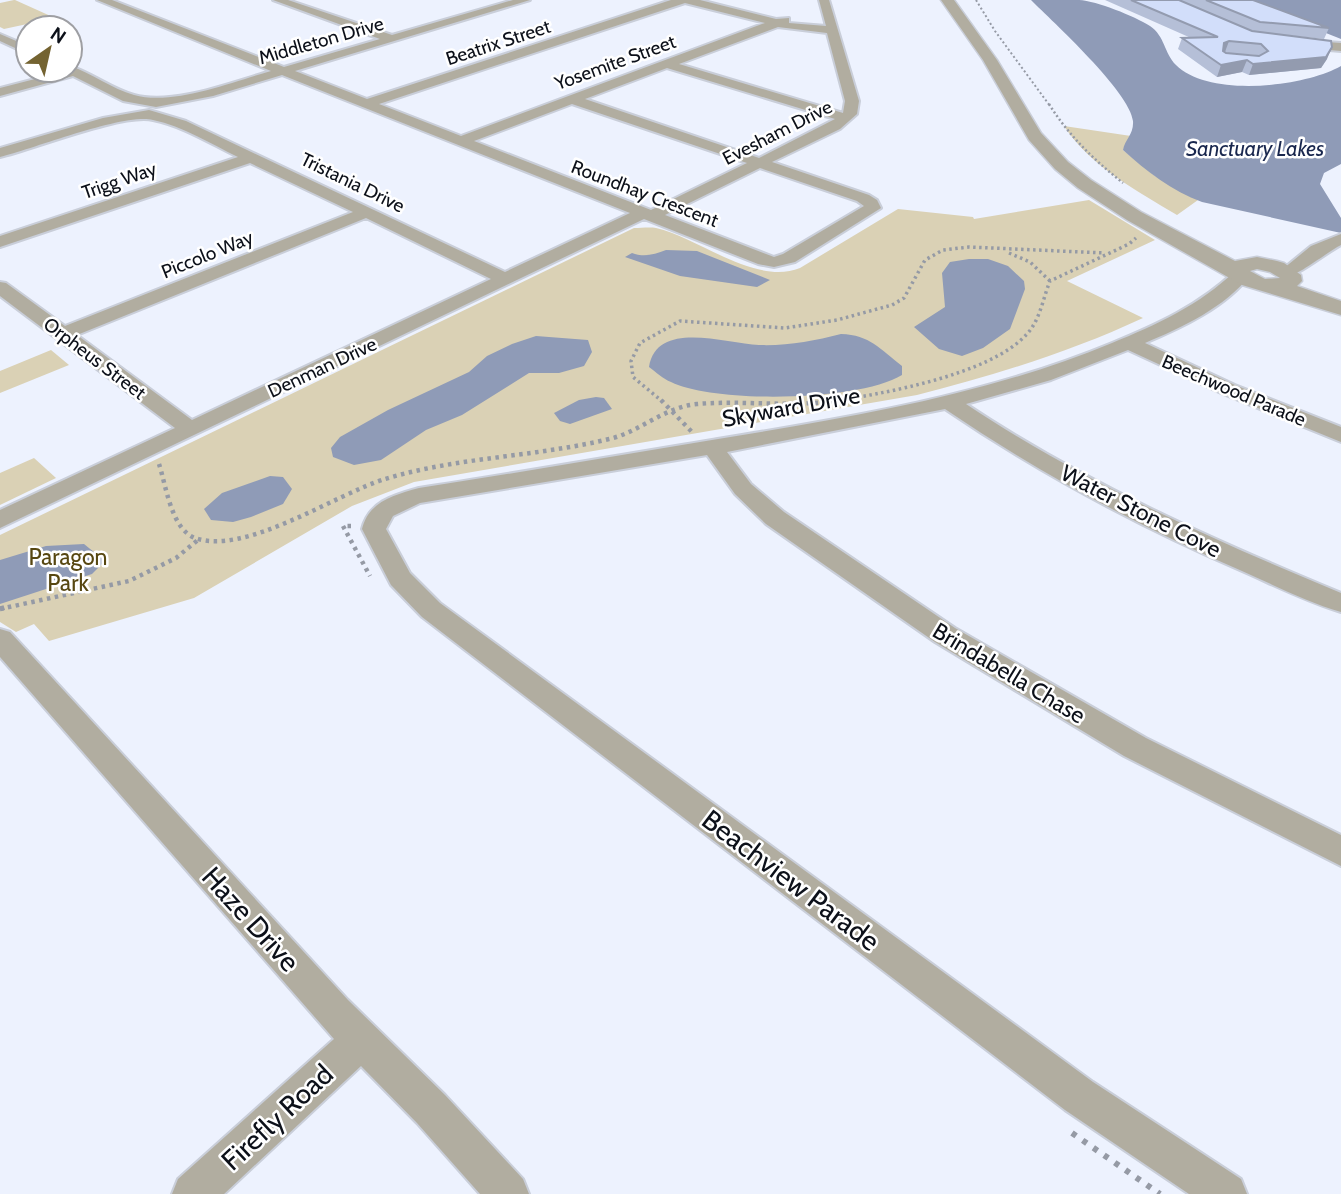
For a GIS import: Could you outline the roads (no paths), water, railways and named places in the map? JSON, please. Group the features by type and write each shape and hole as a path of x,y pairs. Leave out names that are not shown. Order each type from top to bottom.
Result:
{"street":[{"name":"Roundhay Crescent","path":"102,0 758,258 774,262 789,258 873,208 871,203 863,198 760,163"},
{"path":"278,0 392,39"},
{"name":"Middleton Drive","path":"0,153 525,0"},
{"path":"684,0 780,21 831,27"},
{"name":"Beatrix Street","path":"366,103 684,0"},
{"path":"706,0 780,21"},
{"name":"Evesham Drive","path":"647,215 760,163 835,126 848,116 852,101 824,0"},
{"path":"947,0 1001,77 1013,103 1043,145 1081,180 1143,222 1341,308"},
{"path":"963,0 975,22 1035,104 1056,141 1101,181 1201,242 1264,274 1341,299"},
{"path":"469,5 487,11"},
{"name":"Yosemite Street","path":"460,141 780,21"},
{"path":"1282,42 1341,47"},
{"path":"667,64 848,116"},
{"name":"Tristania Drive","path":"84,77 506,279"},
{"path":"0,92 27,84"},
{"path":"571,99 760,163"},
{"path":"1013,103 1035,104"},
{"name":"Trigg Way","path":"0,243 252,157"},
{"name":"Piccolo Way","path":"63,334 367,212"},
{"name":"Denman Drive","path":"0,520 506,279 647,215"},
{"path":"1264,274 1341,239"},
{"name":"Skyward Drive","path":"378,541 374,530 378,517 390,506 407,499 878,419 950,403 1039,377 1129,343 1224,293 1317,250"},
{"name":"Orpheus Street","path":"0,287 190,429"},
{"name":"Beechwood Parade","path":"1129,343 1228,389 1341,435"},
{"name":"Water Stone Cove","path":"950,403 1027,452 1124,505 1341,603"},
{"name":"Brindabella Chase","path":"712,447 743,489 775,518 944,635 1135,747 1341,851"},
{"name":"Beachview Parade","path":"378,541 400,579 431,610 1079,1096 1226,1194"},
{"name":"Haze Drive","path":"0,639 361,1040 430,1109 508,1194"},
{"name":"Firefly Road","path":"193,1194 361,1040"}],"water":[{"name":"Sanctuary Lakes","path":"1031,0 1087,1 1135,18 1155,30 1176,65 1191,75 1210,82 1257,86 1281,84 1325,73 1341,66 1341,164 1324,173 1320,184 1341,218 1341,233 1202,202 1150,173 1123,150 1133,121 1129,108 1119,93 1089,58"},
{"path":"1243,0 1341,0 1341,39"},
{"path":"666,250 697,251 770,280 757,287 680,276 625,257 632,253 645,255"},
{"path":"988,259 1008,266 1024,281 1025,289 1010,329 983,348 962,356 939,349 914,327 945,307 942,273 950,262"},
{"path":"841,334 860,337 874,344 902,366 902,375 882,384 855,390 753,396 692,389 668,381 649,367 655,352 665,343 679,339 712,339 769,345"},
{"path":"536,336 588,340 592,352 584,366 559,373 529,373 462,415 426,430 381,460 354,465 333,457 331,448 340,437 388,410 469,372 487,356"},
{"path":"604,398 612,409 570,424 560,421 554,413 579,400"},
{"path":"270,476 283,477 292,489 283,504 233,522 211,520 204,509 222,493"},
{"path":"84,544 105,561 92,574 0,604 0,560 46,546"}],"park label":[{"name":"Paragon Park","path":"68,570"}]}
